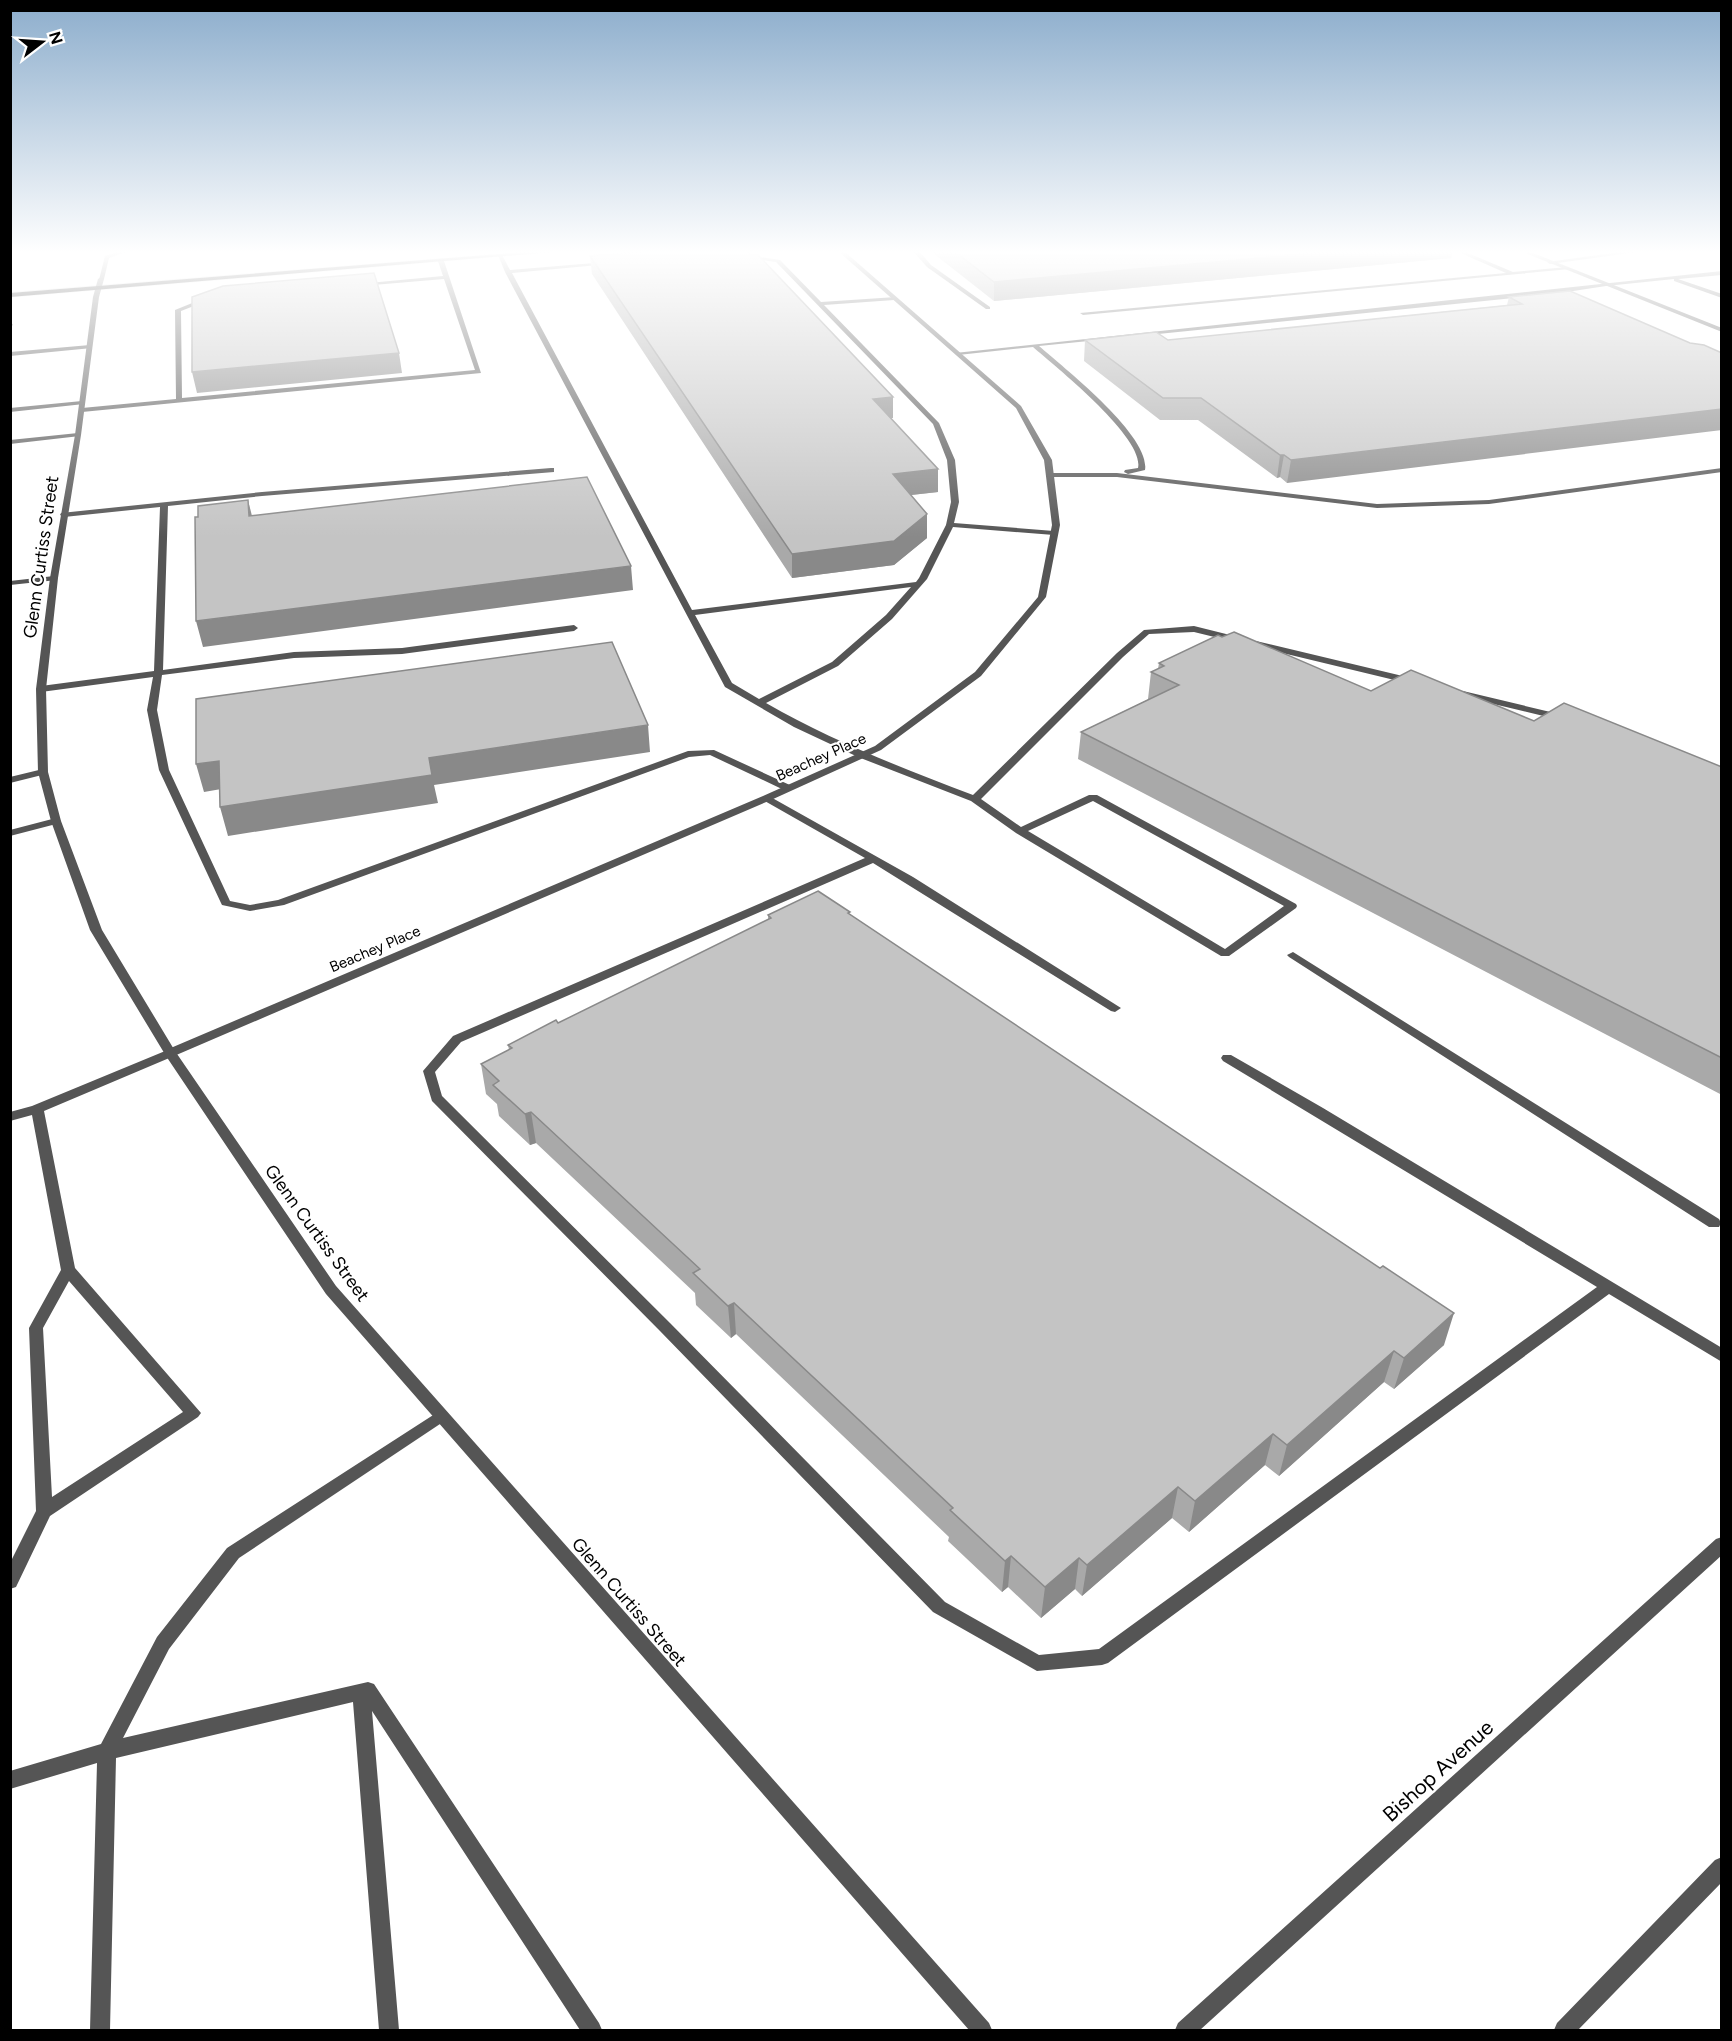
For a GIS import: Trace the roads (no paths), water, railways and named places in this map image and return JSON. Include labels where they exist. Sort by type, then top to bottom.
[{"type":"street","points":[[178,346],[179,400]]},
{"type":"street","points":[[10,410],[179,400],[478,372],[469,346]]},
{"type":"street","points":[[548,346],[728,685],[797,725],[861,755],[975,799],[1020,831],[1225,954],[1292,906],[1093,797],[1020,831]]},
{"type":"street","points":[[759,703],[835,664],[890,617],[918,584],[950,525],[955,502],[951,460],[936,423],[861,346]]},
{"type":"street","name":"Beachey Place","points":[[10,1117],[37,1109],[170,1053],[767,798],[878,748],[978,674],[1042,597],[1056,525],[1048,460],[1019,407],[950,346]]},
{"type":"street","points":[[958,353],[1022,346]]},
{"type":"street","points":[[1035,346],[1114,418],[1133,443],[1142,460],[1141,470],[1117,475]]},
{"type":"street","points":[[10,354],[90,347]]},
{"type":"street","name":"Glenn Curtiss Street","points":[[90,347],[54,579],[41,689],[43,772],[56,821],[96,930],[170,1053],[331,1290],[982,2031]]},
{"type":"street","points":[[10,442],[78,435]]},
{"type":"street","points":[[64,515],[552,470]]},
{"type":"street","points":[[1050,475],[1117,475],[1377,506],[1489,502],[1722,470]]},
{"type":"street","points":[[164,504],[158,674],[152,710],[164,770],[226,903],[250,909],[280,903],[688,754],[711,752],[788,788]]},
{"type":"street","points":[[950,525],[1054,533]]},
{"type":"street","points":[[10,583],[54,579]]},
{"type":"street","points":[[690,613],[918,584]]},
{"type":"street","points":[[41,689],[294,656],[402,651],[574,628]]},
{"type":"street","points":[[975,799],[1120,655],[1147,632],[1194,629],[1425,685]]},
{"type":"street","points":[[1448,690],[1575,722]]},
{"type":"street","points":[[10,780],[43,772]]},
{"type":"street","points":[[767,798],[873,858],[1115,1008]]},
{"type":"street","points":[[10,833],[56,821]]},
{"type":"street","points":[[873,858],[457,1039],[429,1071],[436,1098],[939,1608],[1037,1663],[1102,1657],[1608,1287]]},
{"type":"street","points":[[1293,955],[1719,1222]]},
{"type":"street","points":[[1227,1058],[1722,1356]]},
{"type":"street","points":[[37,1109],[68,1270],[193,1413],[44,1511]]},
{"type":"street","points":[[10,1582],[44,1511],[36,1328],[68,1270]]},
{"type":"street","points":[[100,2031],[107,1750],[163,1643],[233,1553],[441,1416]]},
{"type":"street","name":"Bishop Avenue","points":[[1185,2031],[1722,1544]]},
{"type":"street","points":[[10,1780],[107,1750],[368,1690],[592,2031]]},
{"type":"street","points":[[361,1692],[389,2031]]},
{"type":"street","points":[[1564,2031],[1722,1867]]}]
